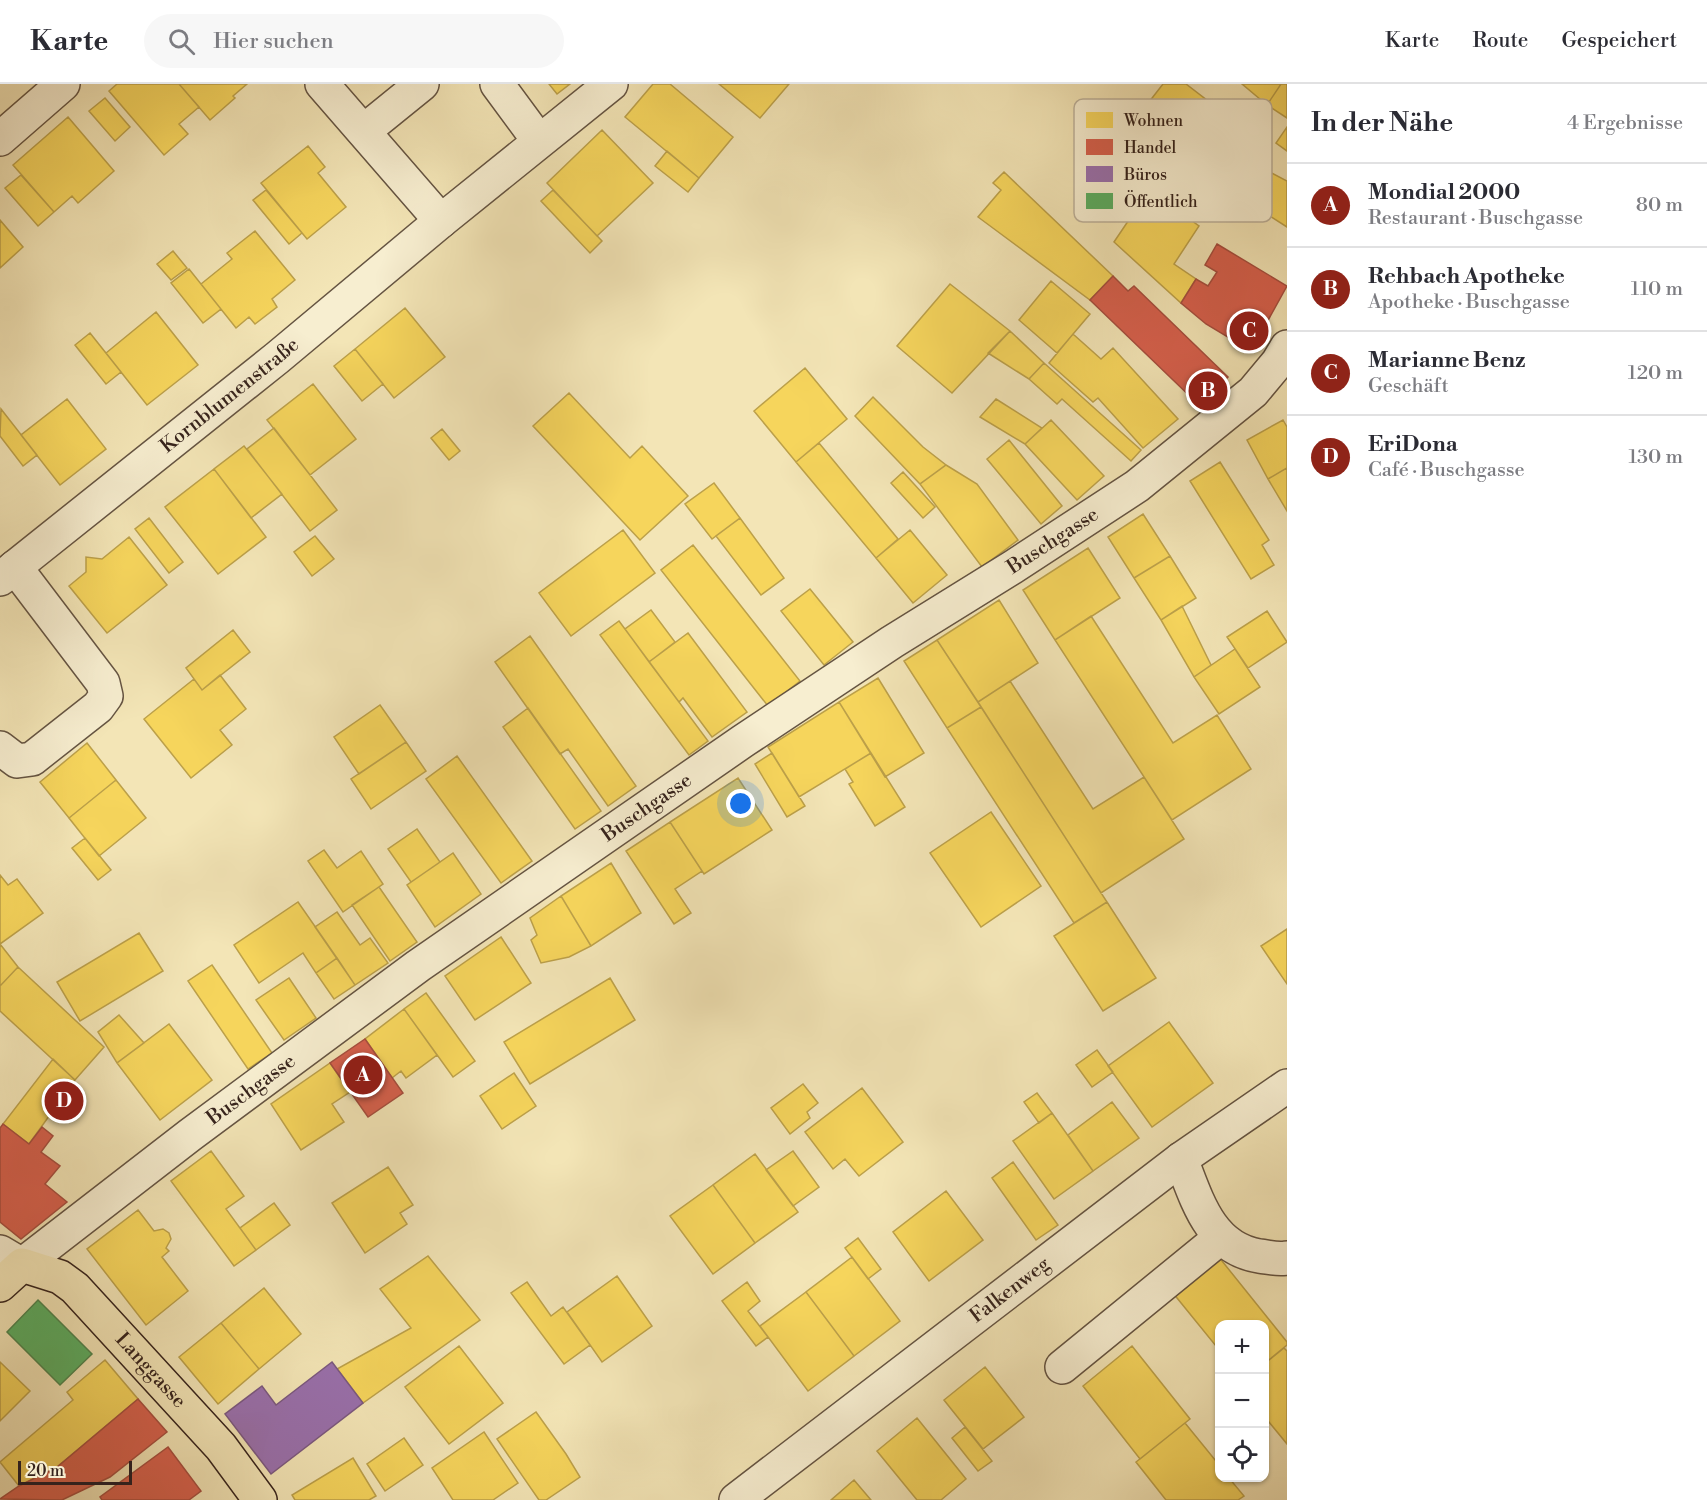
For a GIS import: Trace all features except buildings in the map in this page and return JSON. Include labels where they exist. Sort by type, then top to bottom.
[{"type":"main road","name":"Langgasse","points":[[7,1267],[60,1277],[75,1288],[221,1447],[260,1500]]},
{"type":"street","points":[[0,139],[63,84]]},
{"type":"street","points":[[321,84],[441,220]]},
{"type":"street","points":[[364,131],[422,84]]},
{"type":"street","points":[[497,84],[539,141]]},
{"type":"street","name":"Kornblumenstraße","points":[[0,748],[17,761],[32,759],[98,707],[106,696],[103,683],[7,573],[277,358],[441,220],[611,84]]},
{"type":"street","name":"Buschgasse","points":[[7,1267],[418,966],[743,741],[892,642],[1014,567],[1137,486],[1253,392],[1285,363]]},
{"type":"street","name":"Falkenweg","points":[[736,1500],[1181,1159],[1287,1086]]},
{"type":"street","points":[[1181,1159],[1200,1206],[1220,1238],[1246,1254],[1287,1258]]},
{"type":"street","points":[[1062,1367],[1220,1238]]},
{"type":"place","name":"Marianne Benz","points":[[1249,331]]},
{"type":"place","name":"Rehbach Apotheke","points":[[1208,391]]},
{"type":"place","name":"Mondial 2000","points":[[363,1075]]},
{"type":"place","name":"EriDona","points":[[64,1101]]}]
